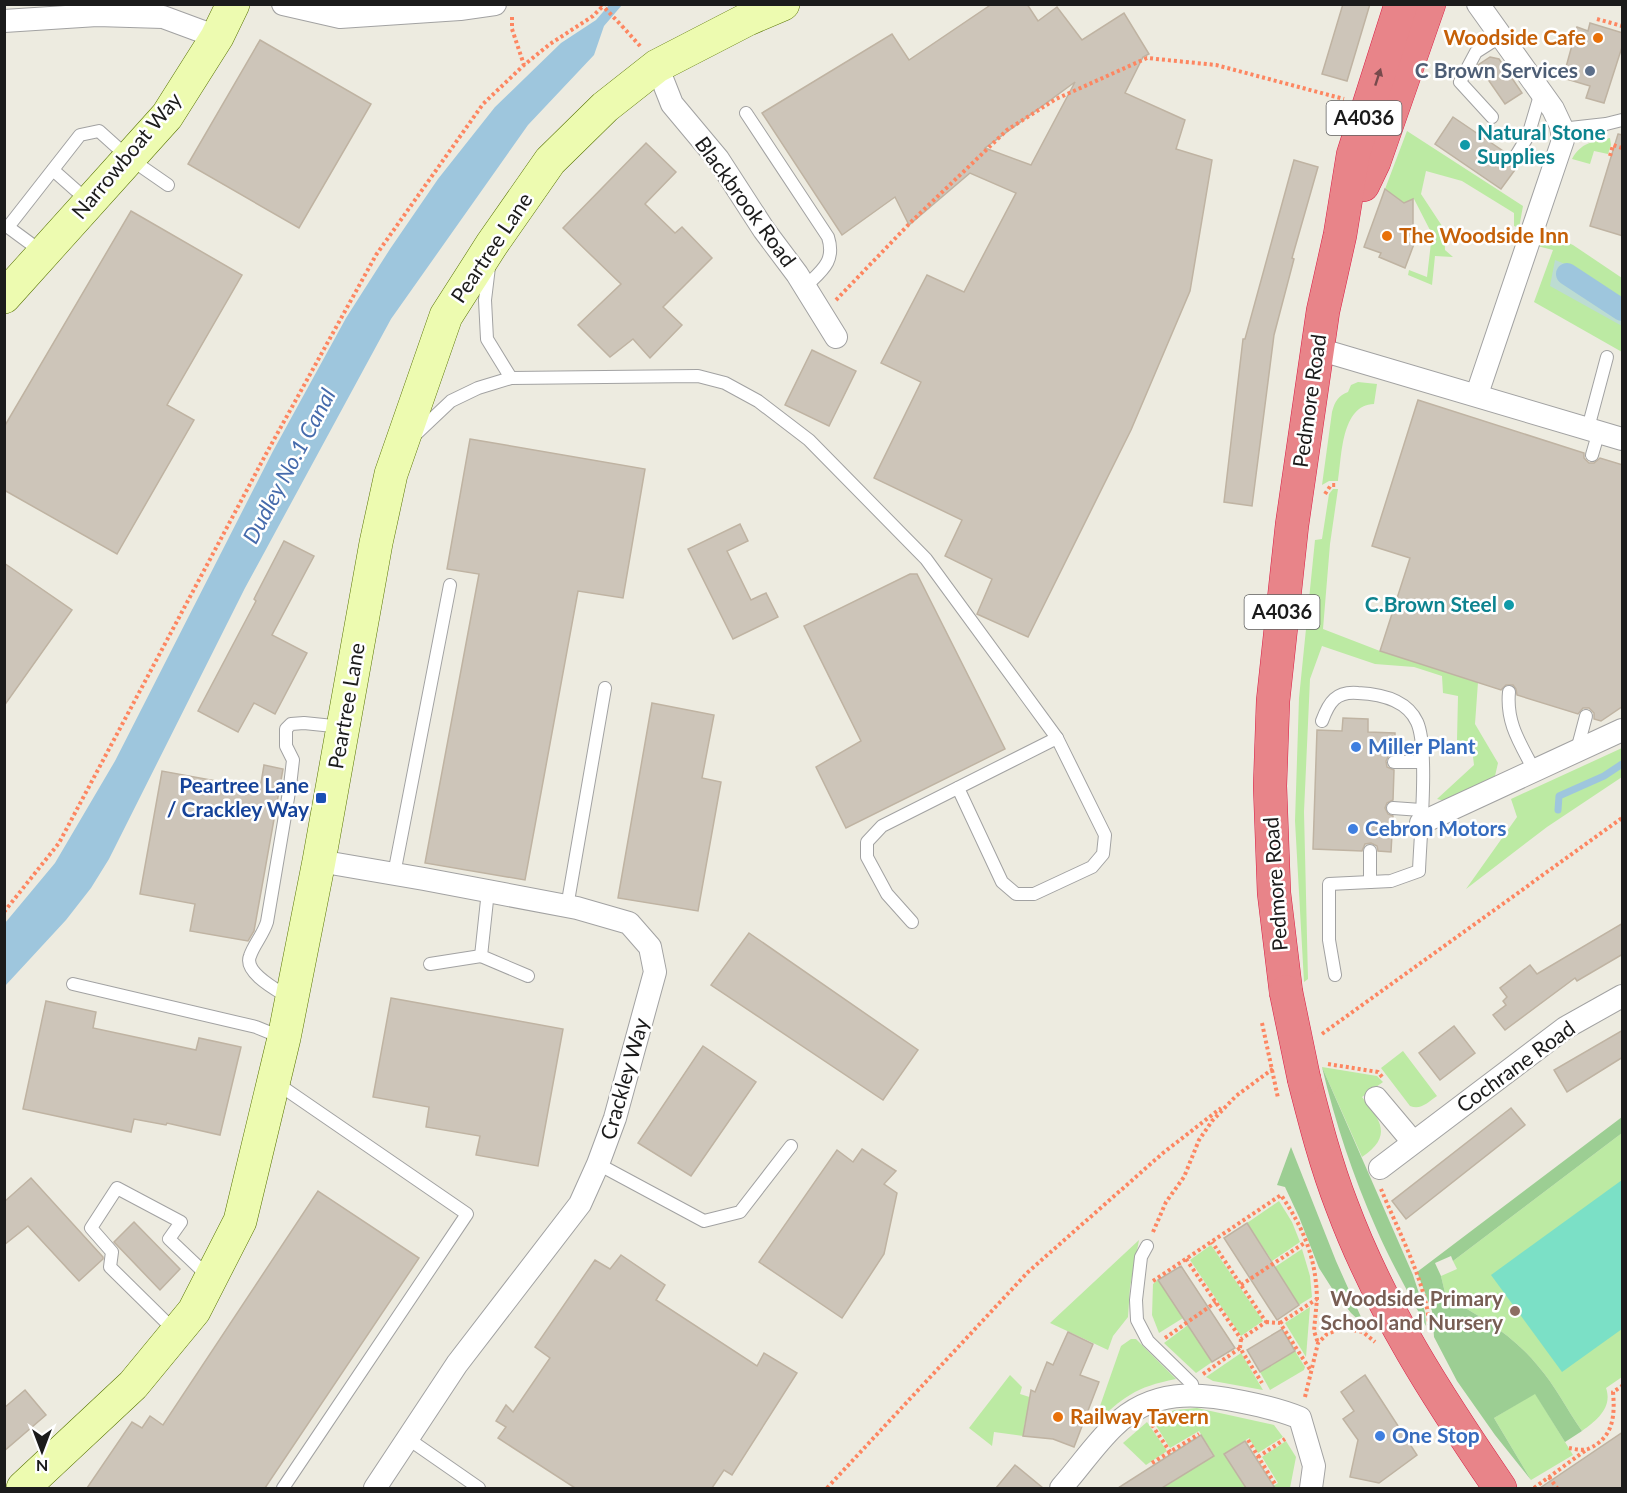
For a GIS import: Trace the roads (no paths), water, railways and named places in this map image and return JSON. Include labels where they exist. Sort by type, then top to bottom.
[{"type":"highway","name":"Pedmore Road","points":[[1401,4],[1353,155],[1318,349],[1292,525],[1273,701],[1270,786],[1271,856],[1286,992],[1313,1071],[1327,1166],[1342,1208],[1362,1255],[1408,1346],[1500,1488]]},
{"type":"highway","name":"Pedmore Road","points":[[1340,236],[1374,162],[1429,4]]},
{"type":"street","name":"Narrowboat Way","points":[[4,297],[167,116],[217,37],[233,4]]},
{"type":"street","points":[[284,4],[340,17],[459,7],[504,9]]},
{"type":"street","name":"Peartree Lane","points":[[22,1488],[133,1385],[194,1311],[240,1221],[292,999],[376,543],[391,474],[446,316],[492,244],[550,161],[605,107],[657,66],[748,19],[783,4]]},
{"type":"street","points":[[1477,394],[1563,140],[1553,109],[1481,6]]},
{"type":"street","points":[[4,21],[97,15],[163,17],[217,37]]},
{"type":"street","name":"Blackbrook Road","points":[[657,66],[672,104],[718,159],[836,337]]},
{"type":"street","points":[[1318,349],[1477,394],[1623,439]]},
{"type":"street","points":[[1421,816],[1534,770],[1623,730]]},
{"type":"street","name":"Crackley Way","points":[[319,861],[567,907],[628,924],[650,946],[655,972],[615,1118],[580,1204],[457,1364],[375,1488]]},
{"type":"street","name":"Cochrane Road","points":[[1380,1176],[1413,1142],[1565,1028],[1623,996]]},
{"type":"street","points":[[1376,1098],[1413,1142]]},
{"type":"street","points":[[1061,1488],[1115,1425],[1140,1407],[1168,1397],[1198,1381],[1212,1395],[1294,1418],[1314,1466],[1311,1488]]},
{"type":"lane","points":[[1492,117],[1460,82],[1476,51],[1500,36]]},
{"type":"lane","points":[[1514,159],[1528,136],[1541,92]]},
{"type":"lane","points":[[746,113],[828,237],[832,247],[831,257],[809,294]]},
{"type":"lane","points":[[1561,129],[1623,120]]},
{"type":"lane","points":[[43,253],[8,227],[80,135],[99,131],[129,158],[168,185]]},
{"type":"lane","points":[[53,170],[89,202]]},
{"type":"lane","points":[[492,244],[485,300],[487,339],[511,378]]},
{"type":"lane","points":[[1592,455],[1593,429],[1607,357]]},
{"type":"lane","points":[[400,449],[451,401],[478,388],[511,378],[698,376],[725,383],[758,401],[809,440],[926,559],[1057,738],[1105,835],[1103,854],[1092,867],[1034,894],[1016,894],[1002,882],[958,788]]},
{"type":"lane","points":[[1446,385],[1459,398],[1568,433],[1593,429]]},
{"type":"lane","points":[[394,874],[450,585]]},
{"type":"lane","points":[[567,907],[605,688]]},
{"type":"lane","points":[[1322,721],[1328,704],[1339,696],[1355,692],[1378,695],[1402,704],[1418,722],[1422,748],[1419,871],[1391,881],[1329,884],[1329,940],[1335,975]]},
{"type":"lane","points":[[1509,692],[1507,708],[1513,729],[1534,770]]},
{"type":"lane","points":[[1577,751],[1586,717]]},
{"type":"lane","points":[[292,999],[263,980],[251,970],[248,963],[267,922],[288,797],[292,760],[286,746],[286,729],[291,724],[304,723],[343,727]]},
{"type":"lane","points":[[912,922],[887,894],[867,857],[867,843],[882,826],[1057,738]]},
{"type":"lane","points":[[1394,762],[1422,762]]},
{"type":"lane","points":[[1393,808],[1421,816]]},
{"type":"lane","points":[[1370,851],[1370,882]]},
{"type":"lane","points":[[481,956],[488,891]]},
{"type":"lane","points":[[430,964],[481,956],[528,976]]},
{"type":"lane","points":[[73,984],[256,1027],[284,1038]]},
{"type":"lane","points":[[274,1081],[467,1214],[283,1488]]},
{"type":"lane","points":[[598,1164],[704,1221],[740,1212],[790,1146]]},
{"type":"lane","points":[[176,1332],[110,1267],[112,1252],[91,1228],[117,1188],[181,1222],[169,1239],[210,1278]]},
{"type":"lane","points":[[1147,1246],[1141,1257],[1136,1300],[1137,1320],[1149,1341],[1192,1384],[1198,1381]]},
{"type":"lane","points":[[407,1438],[479,1488]]},
{"type":"water","name":"Dudley No.1 Canal","points":[[609,5],[622,5],[604,26],[594,55],[528,125],[391,319],[245,588],[109,859],[91,888],[66,920],[5,986],[5,923],[55,863],[115,761],[273,451],[346,318],[438,179],[495,107],[561,43],[596,20]]},
{"type":"waterway","points":[[1567,274],[1622,310]]},
{"type":"waterway","points":[[1558,810],[1559,796],[1604,776],[1622,764]]},
{"type":"place","name":"Woodside Cafe","points":[[1598,38]]},
{"type":"place","name":"C Brown Services","points":[[1590,71]]},
{"type":"place","name":"Natural Stone Supplies","points":[[1465,145]]},
{"type":"place","name":"The Woodside Inn","points":[[1387,236]]},
{"type":"place","name":"C.Brown Steel","points":[[1509,605]]},
{"type":"place","name":"Miller Plant","points":[[1356,747]]},
{"type":"place","name":"Peartree Lane / Crackley Way","points":[[321,798]]},
{"type":"place","name":"Cebron Motors","points":[[1353,829]]},
{"type":"place","name":"Woodside Primary School and Nursery","points":[[1515,1311]]},
{"type":"place","name":"Railway Tavern","points":[[1058,1417]]},
{"type":"place","name":"One Stop","points":[[1380,1436]]}]
